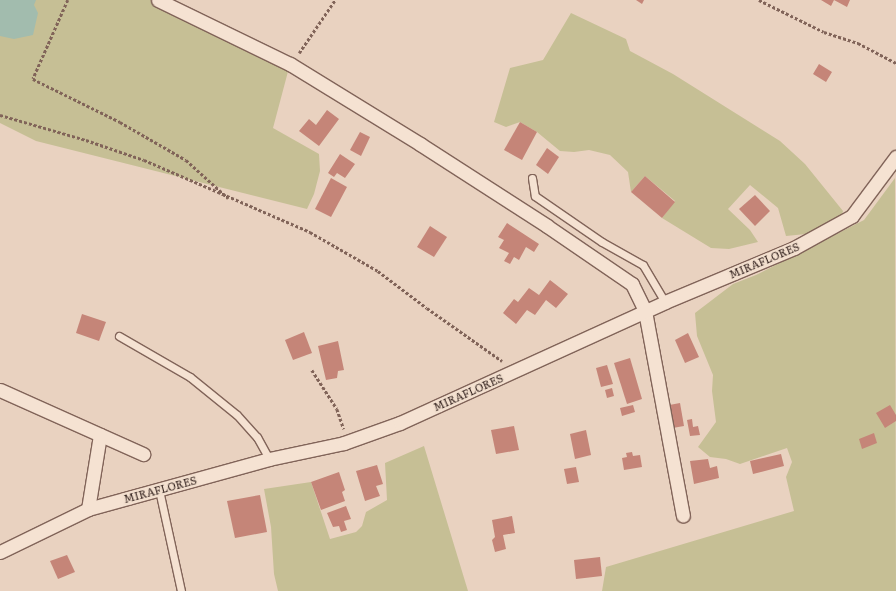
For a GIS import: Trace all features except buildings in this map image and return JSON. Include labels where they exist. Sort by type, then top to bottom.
[{"type":"street","points":[[158,0],[290,64],[420,144],[547,226],[632,284],[644,311],[683,516]]},
{"type":"street","name":"MIRAFLORES","points":[[0,552],[88,509],[269,459],[344,442],[400,423],[644,311],[794,248],[852,216],[896,157]]},
{"type":"street","points":[[0,390],[143,454]]},
{"type":"street","points":[[88,509],[100,435]]},
{"type":"lane","points":[[532,178],[535,196],[602,242],[643,265],[665,302]]},
{"type":"lane","points":[[119,336],[190,377],[237,415],[257,437],[269,459]]},
{"type":"lane","points":[[159,490],[181,591]]},
{"type":"path","points":[[68,0],[32,79],[120,122],[186,160],[230,199]]},
{"type":"path","points":[[290,64],[304,47],[335,0]]},
{"type":"path","points":[[759,0],[824,32],[858,43],[896,63]]},
{"type":"path","points":[[0,115],[86,140],[144,160],[230,199],[310,232],[378,271],[515,371]]},
{"type":"path","points":[[312,370],[337,409],[344,430],[344,442]]},
{"type":"shaded area","points":[[0,0],[158,0],[290,64],[273,128],[319,154],[320,171],[314,194],[307,209],[36,141],[0,123]]},
{"type":"shaded area","points":[[0,0],[36,0],[34,5],[38,13],[33,35],[14,39],[0,36]]},
{"type":"shaded area","points":[[571,13],[626,39],[630,51],[673,74],[780,141],[805,164],[843,211],[841,219],[806,234],[786,236],[778,208],[750,185],[728,209],[750,230],[758,242],[729,249],[711,248],[662,218],[675,201],[645,176],[631,192],[628,172],[610,155],[589,150],[574,152],[560,151],[537,132],[520,122],[506,127],[494,122],[510,68],[543,60]]},
{"type":"shaded area","points":[[895,178],[896,591],[602,591],[606,567],[794,511],[786,477],[792,462],[787,448],[740,464],[726,459],[710,457],[698,447],[716,422],[712,391],[713,375],[697,336],[695,313],[733,284],[756,275],[864,220]]},
{"type":"shaded area","points":[[424,446],[468,591],[278,591],[274,574],[271,527],[264,489],[311,482],[330,539],[356,532],[362,526],[366,512],[387,500],[385,463]]}]
